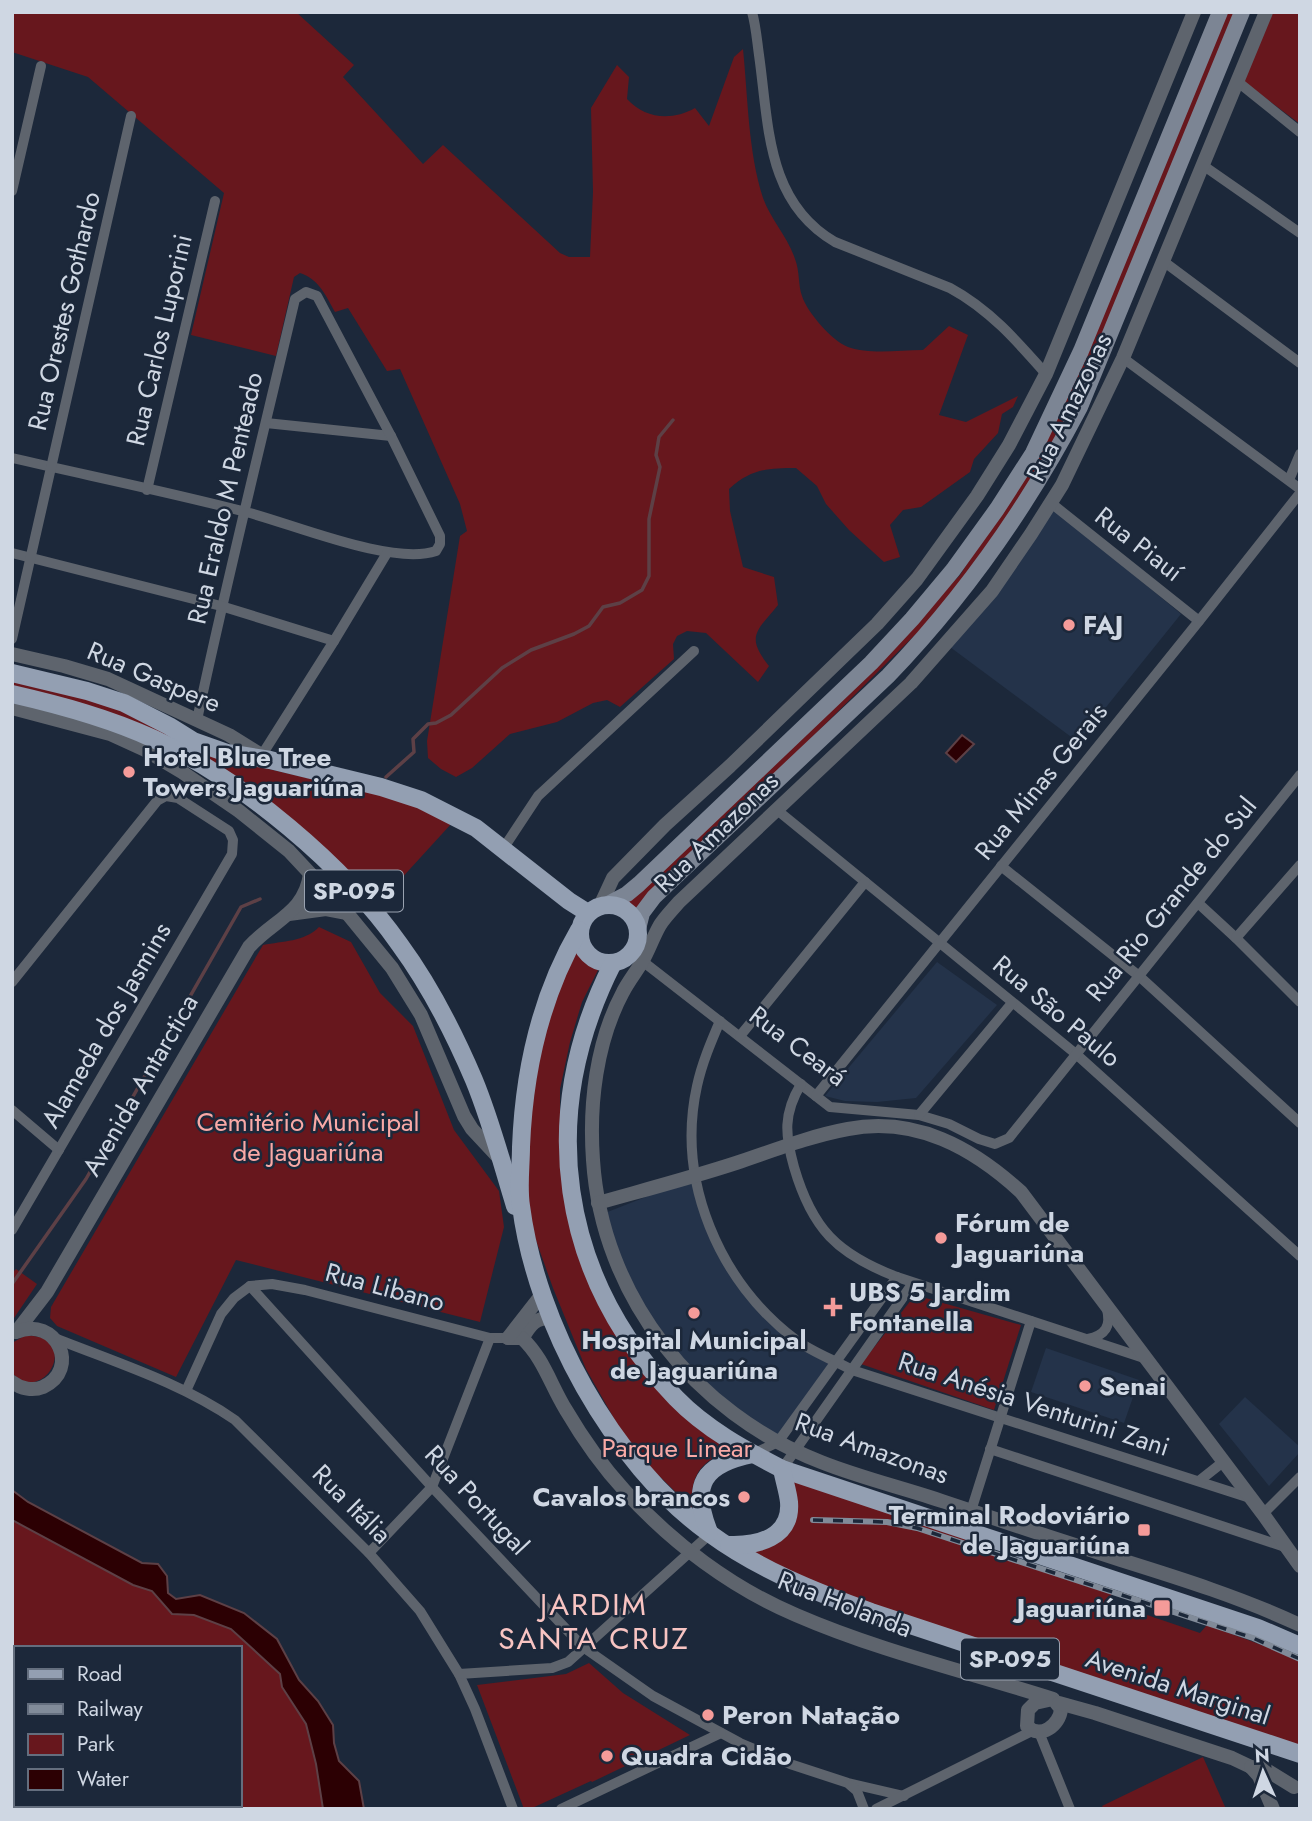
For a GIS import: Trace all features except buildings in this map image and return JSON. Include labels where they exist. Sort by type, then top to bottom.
[{"type":"main road","points":[[1220,12],[1081,351],[1032,453],[997,509],[953,570],[871,663],[639,884],[593,914],[580,940],[590,957],[603,963],[613,963],[637,956],[642,912],[654,897],[888,676],[962,593],[1014,522],[1050,464],[1080,407],[1242,12]]},
{"type":"main road","points":[[12,673],[106,697],[145,713],[207,747],[227,753],[264,757],[421,800],[457,817],[569,901],[593,914],[616,906],[626,910],[638,929]]},
{"type":"main road","name":"SP-095","points":[[12,694],[115,722],[155,739],[222,778],[273,814],[302,839],[368,905],[400,944],[439,1008],[473,1079],[490,1124],[551,1318],[589,1395],[612,1433],[672,1502],[710,1534],[728,1545]]},
{"type":"main road","name":"SP-095","points":[[528,1248],[520,1203],[522,1115],[528,1064],[537,1026],[554,979],[593,914]]},
{"type":"main road","points":[[613,963],[582,1041],[571,1082],[567,1138],[570,1178],[578,1228],[590,1268],[607,1304],[623,1332],[677,1400],[736,1444],[782,1469],[1258,1628],[1300,1646]]},
{"type":"main road","points":[[490,1124],[510,1121],[522,1115]]},
{"type":"main road","points":[[710,1534],[701,1512],[699,1497],[705,1480],[719,1465],[753,1454]]},
{"type":"main road","points":[[728,1545],[756,1543],[779,1533],[787,1519],[789,1504],[782,1469]]},
{"type":"main road","name":"Avenida Marginal","points":[[728,1545],[808,1589],[1300,1754]]},
{"type":"street","points":[[752,12],[774,156],[785,190],[802,216],[835,242],[967,297],[1009,332],[1046,374]]},
{"type":"street","points":[[593,914],[622,868],[877,624],[917,579],[983,486],[1009,445],[1046,374],[1194,12]]},
{"type":"street","name":"Rua Amazonas","points":[[1266,12],[1124,358],[1088,435],[1051,503],[992,591],[911,683],[679,902],[661,923],[637,956],[611,1017],[593,1095],[591,1133],[598,1203],[626,1285],[653,1330],[686,1374],[715,1401],[745,1423],[820,1462],[1191,1581],[1264,1608],[1300,1625]]},
{"type":"street","points":[[12,191],[41,66]]},
{"type":"street","points":[[1238,82],[1300,132]]},
{"type":"street","name":"Rua Orestes Gothardo","points":[[12,639],[131,116]]},
{"type":"street","points":[[1204,166],[1300,233]]},
{"type":"street","name":"Rua Carlos Luporini","points":[[148,490],[215,201]]},
{"type":"street","points":[[1163,261],[1300,363]]},
{"type":"street","name":"Rua Eraldo M Penteado","points":[[197,720],[221,606],[295,299],[306,292],[317,296],[391,436]]},
{"type":"street","points":[[1124,358],[1289,480],[1300,491]]},
{"type":"street","points":[[12,458],[245,512],[387,553],[428,554],[436,551],[440,536],[391,436],[266,423]]},
{"type":"street","points":[[1289,480],[1300,454]]},
{"type":"street","name":"Rua Minas Gerais","points":[[816,1096],[1199,621],[1300,491]]},
{"type":"street","name":"Rua Piauí","points":[[1051,503],[1199,621]]},
{"type":"street","points":[[12,553],[221,606],[334,641]]},
{"type":"street","points":[[264,757],[387,553]]},
{"type":"street","points":[[503,849],[538,796],[694,651]]},
{"type":"street","name":"Rua Gaspere","points":[[12,654],[108,680],[229,735],[264,757]]},
{"type":"street","points":[[12,708],[98,730],[145,750],[182,772],[272,836],[347,913],[399,980],[421,1015],[464,1116],[472,1129],[500,1159]]},
{"type":"street","name":"Rua Rio Grande do Sul","points":[[995,1144],[1009,1138],[1300,775]]},
{"type":"street","name":"Alameda dos Jasmins","points":[[12,982],[157,801],[166,796],[178,798],[229,831],[233,841],[232,854],[12,1230]]},
{"type":"street","name":"Rua São Paulo","points":[[777,810],[1076,1054],[1300,1256]]},
{"type":"street","points":[[1236,937],[1300,865]]},
{"type":"street","points":[[1001,866],[1139,975],[1300,1123]]},
{"type":"street","name":"Avenida Antarctica","points":[[15,1333],[47,1292],[249,947],[305,897],[310,874]]},
{"type":"street","points":[[740,1036],[864,882]]},
{"type":"street","points":[[305,912],[316,901],[322,887]]},
{"type":"street","points":[[1198,903],[1300,1002]]},
{"type":"street","name":"Avenida Antarctica","points":[[289,914],[326,909],[347,913]]},
{"type":"street","name":"Rua Ceará","points":[[637,956],[830,1107],[850,1111],[919,1115],[949,1124],[995,1144]]},
{"type":"street","points":[[919,1115],[1012,1003]]},
{"type":"street","name":"Rua Anésia Venturini Zani","points":[[720,1021],[697,1087],[693,1127],[695,1177],[705,1219],[715,1242],[760,1309],[797,1341],[852,1370],[1250,1497]]},
{"type":"street","points":[[801,1084],[791,1101],[786,1122],[788,1146],[803,1197],[818,1224],[839,1245],[866,1265],[913,1283],[1147,1359]]},
{"type":"street","points":[[12,1110],[59,1150]]},
{"type":"street","points":[[598,1203],[695,1177],[849,1129],[883,1127],[914,1130],[948,1140],[986,1163],[1021,1192],[1264,1514],[1300,1566]]},
{"type":"street","points":[[753,1454],[778,1442],[897,1277]]},
{"type":"street","points":[[782,1469],[913,1283]]},
{"type":"street","name":"Rua Libano","points":[[250,1286],[272,1284],[305,1290],[490,1338],[515,1338]]},
{"type":"street","points":[[186,1391],[221,1314],[234,1298],[250,1286]]},
{"type":"street","name":"Rua Portugal","points":[[250,1286],[583,1647],[653,1696],[721,1733],[790,1764],[848,1783],[904,1796]]},
{"type":"street","name":"Avenida Antarctica","points":[[29,1389],[47,1385],[59,1373],[62,1356],[60,1347],[50,1335],[43,1311],[47,1292]]},
{"type":"street","points":[[515,1338],[543,1293]]},
{"type":"street","points":[[1088,1339],[1100,1336],[1107,1329],[1110,1320],[1106,1304]]},
{"type":"street","points":[[515,1338],[539,1318],[551,1318]]},
{"type":"street","points":[[971,1511],[1031,1321]]},
{"type":"street","points":[[15,1333],[33,1328],[50,1335]]},
{"type":"street","name":"Rua Itália","points":[[50,1335],[186,1391],[235,1420],[369,1553],[420,1611],[459,1674],[513,1809]]},
{"type":"street","points":[[369,1553],[432,1486],[490,1338]]},
{"type":"street","name":"Rua Holanda","points":[[515,1338],[536,1352],[564,1408],[596,1457],[650,1518],[690,1552],[746,1590],[794,1615],[843,1634],[988,1681]]},
{"type":"street","points":[[12,1382],[29,1389]]},
{"type":"street","points":[[12,1394],[29,1389]]},
{"type":"street","points":[[990,1449],[1285,1547]]},
{"type":"street","points":[[1199,1481],[1223,1462]]},
{"type":"street","points":[[1264,1514],[1300,1477]]},
{"type":"street","points":[[459,1674],[552,1668],[568,1662],[710,1534]]},
{"type":"street","points":[[988,1681],[1095,1713],[1232,1758],[1251,1767],[1263,1768],[1297,1789]]},
{"type":"street","points":[[988,1681],[1021,1697],[1028,1710],[1027,1726],[1035,1732],[1070,1809]]},
{"type":"street","points":[[1028,1710],[1035,1703],[1056,1701]]},
{"type":"street","points":[[1054,1726],[1060,1717],[1056,1701]]},
{"type":"street","points":[[876,1809],[1035,1732],[1095,1713]]},
{"type":"street","points":[[561,1809],[721,1733]]},
{"type":"street","points":[[1251,1767],[1259,1776],[1272,1805]]},
{"type":"street","points":[[848,1783],[857,1791],[864,1809]]},
{"type":"street","points":[[1272,1805],[1274,1793],[1280,1788],[1297,1789]]},
{"type":"shaded area","name":"FAJ","points":[[1051,506],[1181,614],[1078,742],[950,647]]},
{"type":"shaded area","points":[[937,962],[997,1005],[916,1098],[877,1102],[845,1101],[825,1096]]},
{"type":"shaded area","points":[[694,1178],[703,1219],[759,1310],[833,1362],[777,1440],[687,1373],[627,1284],[605,1213]]},
{"type":"shaded area","name":"Senai","points":[[1046,1348],[1139,1380],[1124,1423],[1031,1392]]},
{"type":"shaded area","points":[[1245,1397],[1300,1447],[1300,1452],[1269,1486],[1219,1424]]},
{"type":"green space","points":[[12,12],[296,12],[354,65],[343,77],[423,164],[443,145],[560,253],[569,257],[590,257],[593,192],[591,108],[617,65],[629,77],[627,99],[634,106],[659,116],[677,115],[695,108],[709,126],[734,57],[743,49],[751,143],[758,180],[766,206],[792,251],[802,296],[815,318],[842,344],[866,351],[923,350],[949,326],[968,335],[939,415],[966,422],[1018,396],[1013,407],[1002,414],[998,433],[974,459],[970,472],[921,507],[903,510],[890,525],[900,557],[884,562],[849,530],[826,504],[817,486],[796,468],[760,471],[745,477],[729,489],[730,511],[743,567],[774,577],[778,605],[764,621],[756,640],[757,647],[769,666],[758,682],[706,633],[687,631],[677,636],[673,644],[674,659],[620,707],[607,700],[593,703],[557,722],[510,734],[472,768],[456,777],[428,758],[427,741],[460,536],[467,531],[460,504],[400,369],[387,371],[348,308],[335,312],[317,284],[300,273],[294,277],[276,356],[191,335],[224,193],[88,77],[12,52]]},
{"type":"green space","points":[[1223,12],[1234,12],[1114,317],[1043,462],[964,583],[635,913],[618,902],[807,730],[960,575],[1031,462]]},
{"type":"green space","points":[[1272,12],[1300,12],[1300,124],[1244,82]]},
{"type":"green space","points":[[12,679],[99,701],[251,765],[396,798],[452,823],[378,904],[247,787],[12,688]]},
{"type":"green space","name":"Cemitério Municipal de Jaguariúna","points":[[319,927],[351,942],[380,993],[413,1026],[454,1130],[499,1191],[504,1227],[480,1322],[236,1260],[176,1377],[57,1326],[50,1318],[51,1307],[263,945],[307,936]]},
{"type":"green space","name":"Parque Linear","points":[[574,947],[583,961],[599,968],[582,1002],[560,1089],[560,1148],[566,1204],[595,1295],[617,1337],[649,1377],[733,1450],[713,1458],[700,1470],[693,1486],[692,1508],[647,1464],[620,1429],[586,1369],[528,1218],[527,1130],[547,1010]]},
{"type":"green space","points":[[16,1269],[37,1284],[12,1321],[12,1273]]},
{"type":"green space","points":[[915,1295],[1021,1325],[994,1410],[861,1364]]},
{"type":"green space","points":[[26,1335],[43,1338],[51,1345],[55,1354],[49,1372],[42,1379],[33,1382],[23,1381],[12,1373],[12,1343]]},
{"type":"green space","points":[[784,1475],[948,1532],[1014,1561],[1112,1593],[1109,1602],[1200,1633],[1207,1625],[1289,1655],[1300,1661],[1300,1749],[873,1608],[736,1547],[780,1533]]},
{"type":"green space","points":[[12,1520],[133,1585],[152,1591],[172,1614],[194,1615],[231,1629],[280,1674],[282,1687],[306,1724],[323,1809],[56,1807],[242,1807],[242,1646],[14,1646],[14,1762]]},
{"type":"green space","points":[[589,1663],[623,1693],[690,1735],[592,1782],[530,1809],[524,1809],[477,1685],[566,1674]]},
{"type":"green space","points":[[1203,1757],[1226,1809],[1104,1809],[1102,1806]]},
{"type":"water","points":[[962,735],[974,744],[956,762],[946,753]]},
{"type":"water","points":[[12,1490],[28,1502],[142,1563],[158,1564],[167,1576],[168,1593],[176,1599],[200,1595],[244,1613],[277,1639],[299,1680],[318,1701],[333,1725],[339,1761],[359,1781],[364,1809],[323,1809],[306,1724],[282,1687],[280,1674],[231,1629],[194,1615],[172,1614],[152,1591],[133,1585],[12,1520]]},
{"type":"waterway","points":[[386,777],[414,752],[413,739],[428,724],[451,715],[502,668],[531,650],[589,626],[603,607],[620,603],[642,590],[649,576],[649,519],[660,467],[656,455],[659,437],[673,420]]},
{"type":"waterway","points":[[12,1284],[86,1179],[241,907],[260,899]]},
{"type":"railway","points":[[813,1520],[887,1522],[917,1528],[1253,1638],[1300,1659]]},
{"type":"place","name":"FAJ","points":[[1069,625]]},
{"type":"place","name":"Hotel Blue Tree Towers Jaguariúna","points":[[129,772]]},
{"type":"place","name":"Fórum de Jaguariúna","points":[[941,1238]]},
{"type":"place","name":"UBS 5 Jardim Fontanella","points":[[833,1307]]},
{"type":"place","name":"Hospital Municipal de Jaguariúna","points":[[694,1313]]},
{"type":"place","name":"Senai","points":[[1085,1386]]},
{"type":"place","name":"Cavalos brancos","points":[[744,1497]]},
{"type":"place","name":"Terminal Rodoviário de Jaguariúna","points":[[1144,1530]]},
{"type":"place","name":"Jaguariúna","points":[[1162,1608]]},
{"type":"place","name":"Peron Natação","points":[[708,1715]]},
{"type":"place","name":"Quadra Cidão","points":[[607,1756]]},
{"type":"district","name":"JARDIM SANTA CRUZ","points":[[594,1622]]}]
